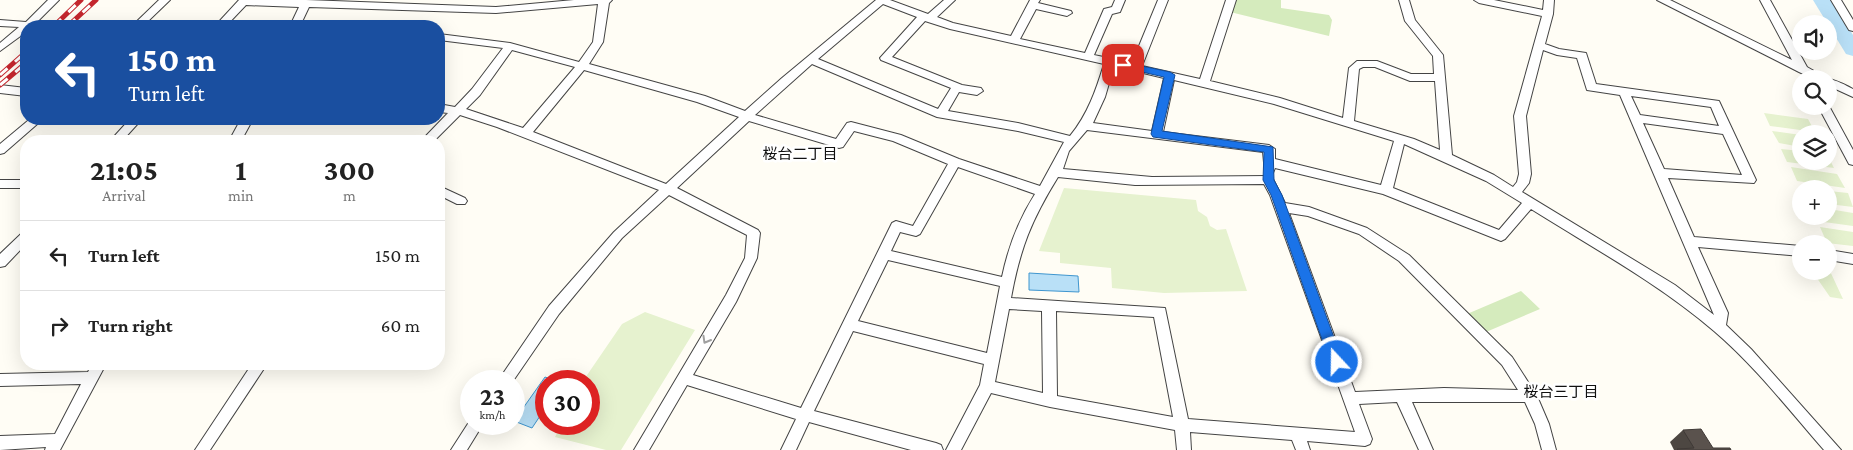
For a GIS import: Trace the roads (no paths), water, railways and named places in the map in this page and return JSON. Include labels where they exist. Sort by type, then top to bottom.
[{"type":"street","points":[[34,20],[54,0]]},
{"type":"street","points":[[143,20],[165,0]]},
{"type":"street","points":[[486,10],[493,0]]},
{"type":"street","points":[[226,20],[243,2],[354,2],[486,10],[606,0],[598,42],[525,134]]},
{"type":"street","points":[[512,370],[554,310],[607,247],[786,80],[882,0],[926,18],[1014,41],[1204,83],[1348,123],[1446,156],[1490,178],[1670,289],[1719,327],[1746,352],[1834,450]]},
{"type":"street","points":[[950,0],[926,18],[884,58],[957,86],[956,88],[977,91]]},
{"type":"street","points":[[1088,57],[1108,11],[1116,10],[1120,0]]},
{"type":"street","points":[[1136,68],[1164,0]]},
{"type":"street","points":[[1204,83],[1231,0]]},
{"type":"street","points":[[1404,0],[1410,21],[1438,55],[1446,156]]},
{"type":"street","points":[[1479,0],[1548,14]]},
{"type":"street","points":[[1515,193],[1523,183],[1525,174],[1520,116],[1548,14],[1549,0]]},
{"type":"street","points":[[1662,0],[1797,70]]},
{"type":"street","points":[[1765,0],[1803,70]]},
{"type":"street","points":[[1836,0],[1853,28]]},
{"type":"street","points":[[298,20],[306,3]]},
{"type":"street","points":[[1014,41],[1034,3],[1067,13]]},
{"type":"street","points":[[0,23],[20,25]]},
{"type":"street","points":[[0,48],[20,32]]},
{"type":"street","points":[[445,38],[510,46],[701,99],[747,116],[839,144],[852,126],[897,138],[955,162],[1043,192]]},
{"type":"street","points":[[1539,45],[1557,52],[1582,55],[1591,87],[1715,104],[1750,180],[1659,173]]},
{"type":"street","points":[[445,124],[482,85],[510,46]]},
{"type":"street","points":[[811,60],[941,114],[1018,127],[1072,140]]},
{"type":"street","points":[[953,450],[988,386],[1012,258],[1031,210],[1055,172],[1064,150],[1084,126],[1099,97],[1110,62]]},
{"type":"street","points":[[1348,123],[1354,68],[1361,63],[1377,64],[1410,76],[1440,78]]},
{"type":"street","points":[[1156,134],[1170,75]]},
{"type":"street","points":[[1837,86],[1853,93]]},
{"type":"street","points":[[941,114],[956,88]]},
{"type":"street","points":[[0,89],[20,91]]},
{"type":"street","points":[[1624,92],[1721,313],[1719,327]]},
{"type":"street","points":[[445,109],[459,110],[525,134],[666,190],[754,233],[751,258],[731,298],[641,450]]},
{"type":"street","points":[[1828,115],[1851,155]]},
{"type":"street","points":[[1635,118],[1728,131]]},
{"type":"street","points":[[0,150],[30,125]]},
{"type":"street","points":[[121,135],[131,125]]},
{"type":"street","points":[[433,135],[444,125]]},
{"type":"street","points":[[988,386],[1050,401],[1182,425],[1365,439],[1281,207],[1268,180],[1269,149],[1084,126]]},
{"type":"street","points":[[1386,190],[1400,139]]},
{"type":"street","points":[[788,450],[850,325],[896,226],[916,231],[955,162]]},
{"type":"street","points":[[1269,162],[1386,190],[1501,236],[1530,202]]},
{"type":"street","points":[[1055,172],[1091,178],[1165,181],[1248,178],[1268,180]]},
{"type":"street","points":[[0,184],[20,184]]},
{"type":"street","points":[[445,193],[461,201]]},
{"type":"street","points":[[1281,207],[1309,212],[1363,230],[1392,249],[1507,361],[1530,396],[1542,424],[1549,450]]},
{"type":"street","points":[[1690,241],[1792,250]]},
{"type":"street","points":[[0,262],[20,242]]},
{"type":"street","points":[[884,254],[1007,283]]},
{"type":"street","points":[[1837,256],[1853,259]]},
{"type":"street","points":[[1004,303],[1160,312],[1182,425],[1184,450]]},
{"type":"street","points":[[1049,306],[1050,401]]},
{"type":"street","points":[[850,325],[992,360]]},
{"type":"street","points":[[0,443],[55,445],[95,370]]},
{"type":"street","points":[[202,450],[256,370]]},
{"type":"street","points":[[0,380],[90,378]]},
{"type":"street","points":[[685,378],[805,415],[936,450]]},
{"type":"street","points":[[1350,398],[1444,394],[1530,396]]},
{"type":"street","points":[[1402,396],[1426,450]]},
{"type":"street","points":[[1297,434],[1303,450]]},
{"type":"street","points":[[458,450],[468,435]]},
{"type":"water","points":[[1029,273],[1078,276],[1079,292],[1029,290]]},
{"type":"water","points":[[535,391],[535,424],[532,428],[525,425],[525,405]]},
{"type":"waterway","points":[[1822,0],[1853,50]]},
{"type":"railway","points":[[60,20],[81,0]]},
{"type":"railway","points":[[74,20],[96,0]]},
{"type":"railway","points":[[0,75],[20,57]]},
{"type":"railway","points":[[0,85],[20,68]]},
{"type":"district","name":"桜台二丁目","points":[[800,154]]},
{"type":"district","name":"桜台三丁目","points":[[1561,392]]}]
